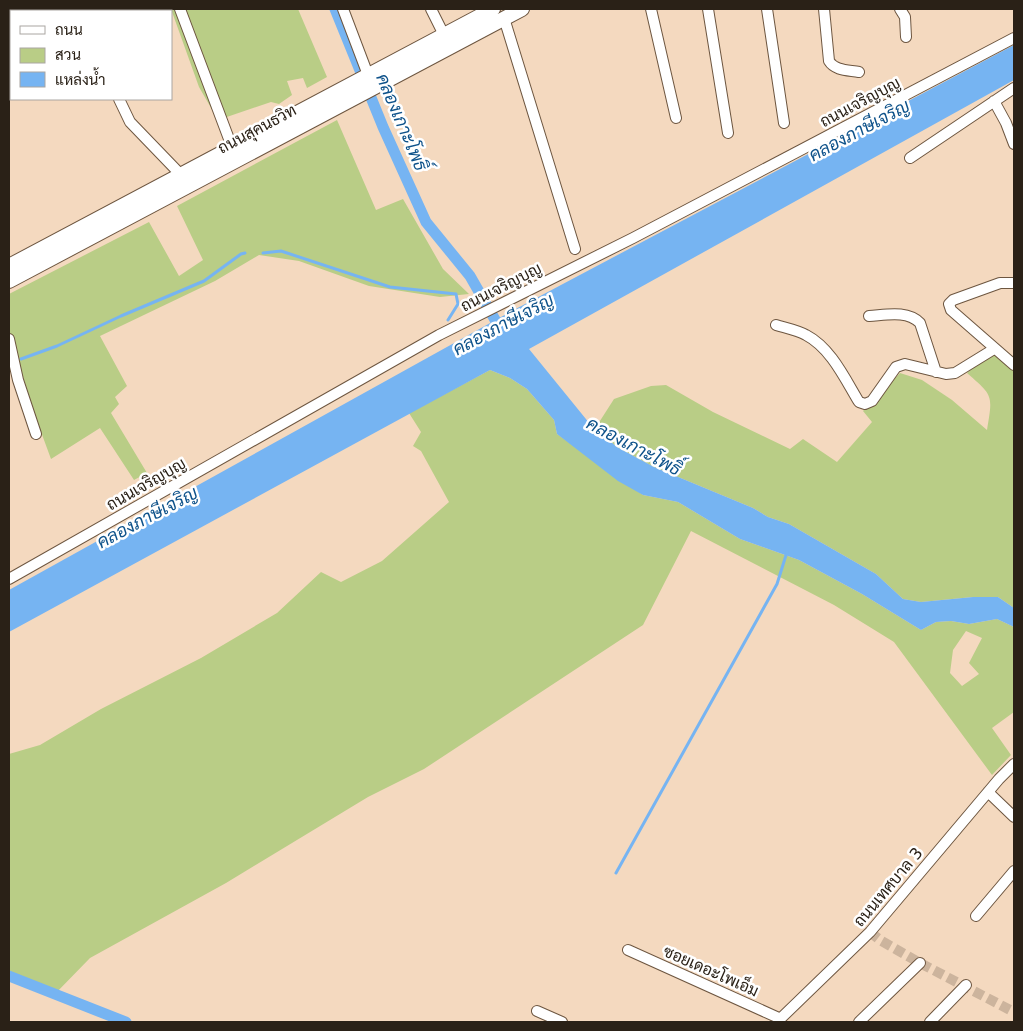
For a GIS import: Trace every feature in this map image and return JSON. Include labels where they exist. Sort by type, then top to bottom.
[{"type":"main road","name":"ถนนสุคนธวิท","points":[[9,281],[185,180],[232,147],[493,9]]},
{"type":"main road","name":"ถนนสุคนธวิท","points":[[9,266],[185,180],[522,9]]},
{"type":"street","points":[[180,9],[232,147]]},
{"type":"street","points":[[343,9],[368,75]]},
{"type":"street","points":[[431,9],[444,35]]},
{"type":"street","points":[[651,9],[676,118]]},
{"type":"street","points":[[708,9],[728,133]]},
{"type":"street","points":[[766,9],[784,122]]},
{"type":"street","points":[[824,9],[829,61],[832,66],[859,72]]},
{"type":"street","points":[[900,9],[905,17],[906,37]]},
{"type":"street","points":[[504,18],[575,249]]},
{"type":"street","name":"ถนนเจริญบุญ","points":[[9,579],[439,335],[641,233],[1014,38]]},
{"type":"street","points":[[910,158],[1014,88]]},
{"type":"street","points":[[119,100],[130,122],[185,180]]},
{"type":"street","points":[[994,101],[1006,122],[1014,144]]},
{"type":"street","points":[[1014,283],[1000,283],[953,300],[949,304],[951,310],[1014,365]]},
{"type":"street","points":[[870,316],[902,314],[915,318],[920,323],[936,372]]},
{"type":"street","points":[[776,325],[797,331],[815,341],[832,360],[859,402],[865,404],[872,401],[896,367],[900,365],[905,364],[946,374],[955,373],[994,349]]},
{"type":"street","points":[[9,340],[18,380],[36,434]]},
{"type":"street","name":"ถนนเทศบาล 3","points":[[779,1020],[870,932],[988,792],[1014,764]]},
{"type":"street","points":[[988,792],[1014,817]]},
{"type":"street","points":[[976,916],[1014,871]]},
{"type":"street","name":"ซอยเดอะโพเอ็ม","points":[[628,950],[779,1020]]},
{"type":"street","points":[[859,1022],[920,963]]},
{"type":"street","points":[[930,1022],[966,985]]},
{"type":"street","points":[[537,1011],[562,1022]]},
{"type":"green space","points":[[298,9],[327,77],[307,88],[303,78],[287,81],[292,95],[279,104],[271,102],[218,120],[199,87],[171,10]]},
{"type":"green space","points":[[337,120],[376,210],[403,199],[443,269],[469,294],[440,297],[369,286],[299,261],[259,255],[215,281],[100,336],[127,386],[115,397],[119,404],[111,413],[147,473],[134,480],[100,428],[51,459],[11,339],[9,294],[149,222],[179,276],[203,260],[177,206]]},
{"type":"green space","points":[[996,344],[1014,357],[1014,608],[998,597],[973,597],[921,602],[903,599],[876,574],[789,524],[768,517],[753,508],[654,467],[617,447],[590,424],[598,424],[614,399],[651,386],[666,385],[713,412],[790,449],[803,439],[837,462],[872,422],[863,411],[900,373],[922,380],[952,400],[987,430],[990,409],[989,397],[982,387],[967,373]]},
{"type":"green space","points":[[490,370],[510,378],[527,389],[554,420],[557,434],[643,495],[678,502],[740,539],[799,560],[862,594],[921,630],[936,622],[951,621],[969,624],[997,619],[1014,627],[1014,712],[992,728],[1011,755],[992,775],[894,642],[834,605],[691,531],[643,625],[424,769],[368,797],[226,883],[90,958],[53,996],[9,979],[9,754],[40,745],[101,709],[201,658],[277,613],[321,572],[341,582],[382,561],[449,502],[421,451],[413,446],[421,432],[409,413]],"holes":[[[966,631],[982,638],[969,663],[979,674],[962,686],[950,673],[953,650]]]},
{"type":"water","name":"คลองภาษีเจริญ","points":[[1014,45],[1014,80],[529,349],[590,424],[617,447],[654,467],[753,508],[768,517],[789,524],[876,574],[903,599],[921,602],[973,597],[998,597],[1014,608],[1014,627],[997,619],[969,624],[951,621],[936,622],[921,630],[862,594],[799,560],[740,539],[678,502],[643,495],[618,481],[557,434],[554,420],[527,389],[510,378],[490,370],[9,632],[9,590],[510,312]]},
{"type":"waterway","name":"คลองเกาะโพธิ์","points":[[335,9],[383,127],[426,222],[470,276],[502,332]]},
{"type":"waterway","points":[[263,253],[281,251],[390,287],[456,294],[458,304],[448,320]]},
{"type":"waterway","points":[[21,359],[57,346],[121,316],[204,281],[245,253]]},
{"type":"waterway","points":[[616,873],[777,584],[787,552]]},
{"type":"waterway","points":[[9,976],[126,1022]]},
{"type":"tunnel","points":[[870,932],[880,940],[920,963],[1014,1012]]}]
